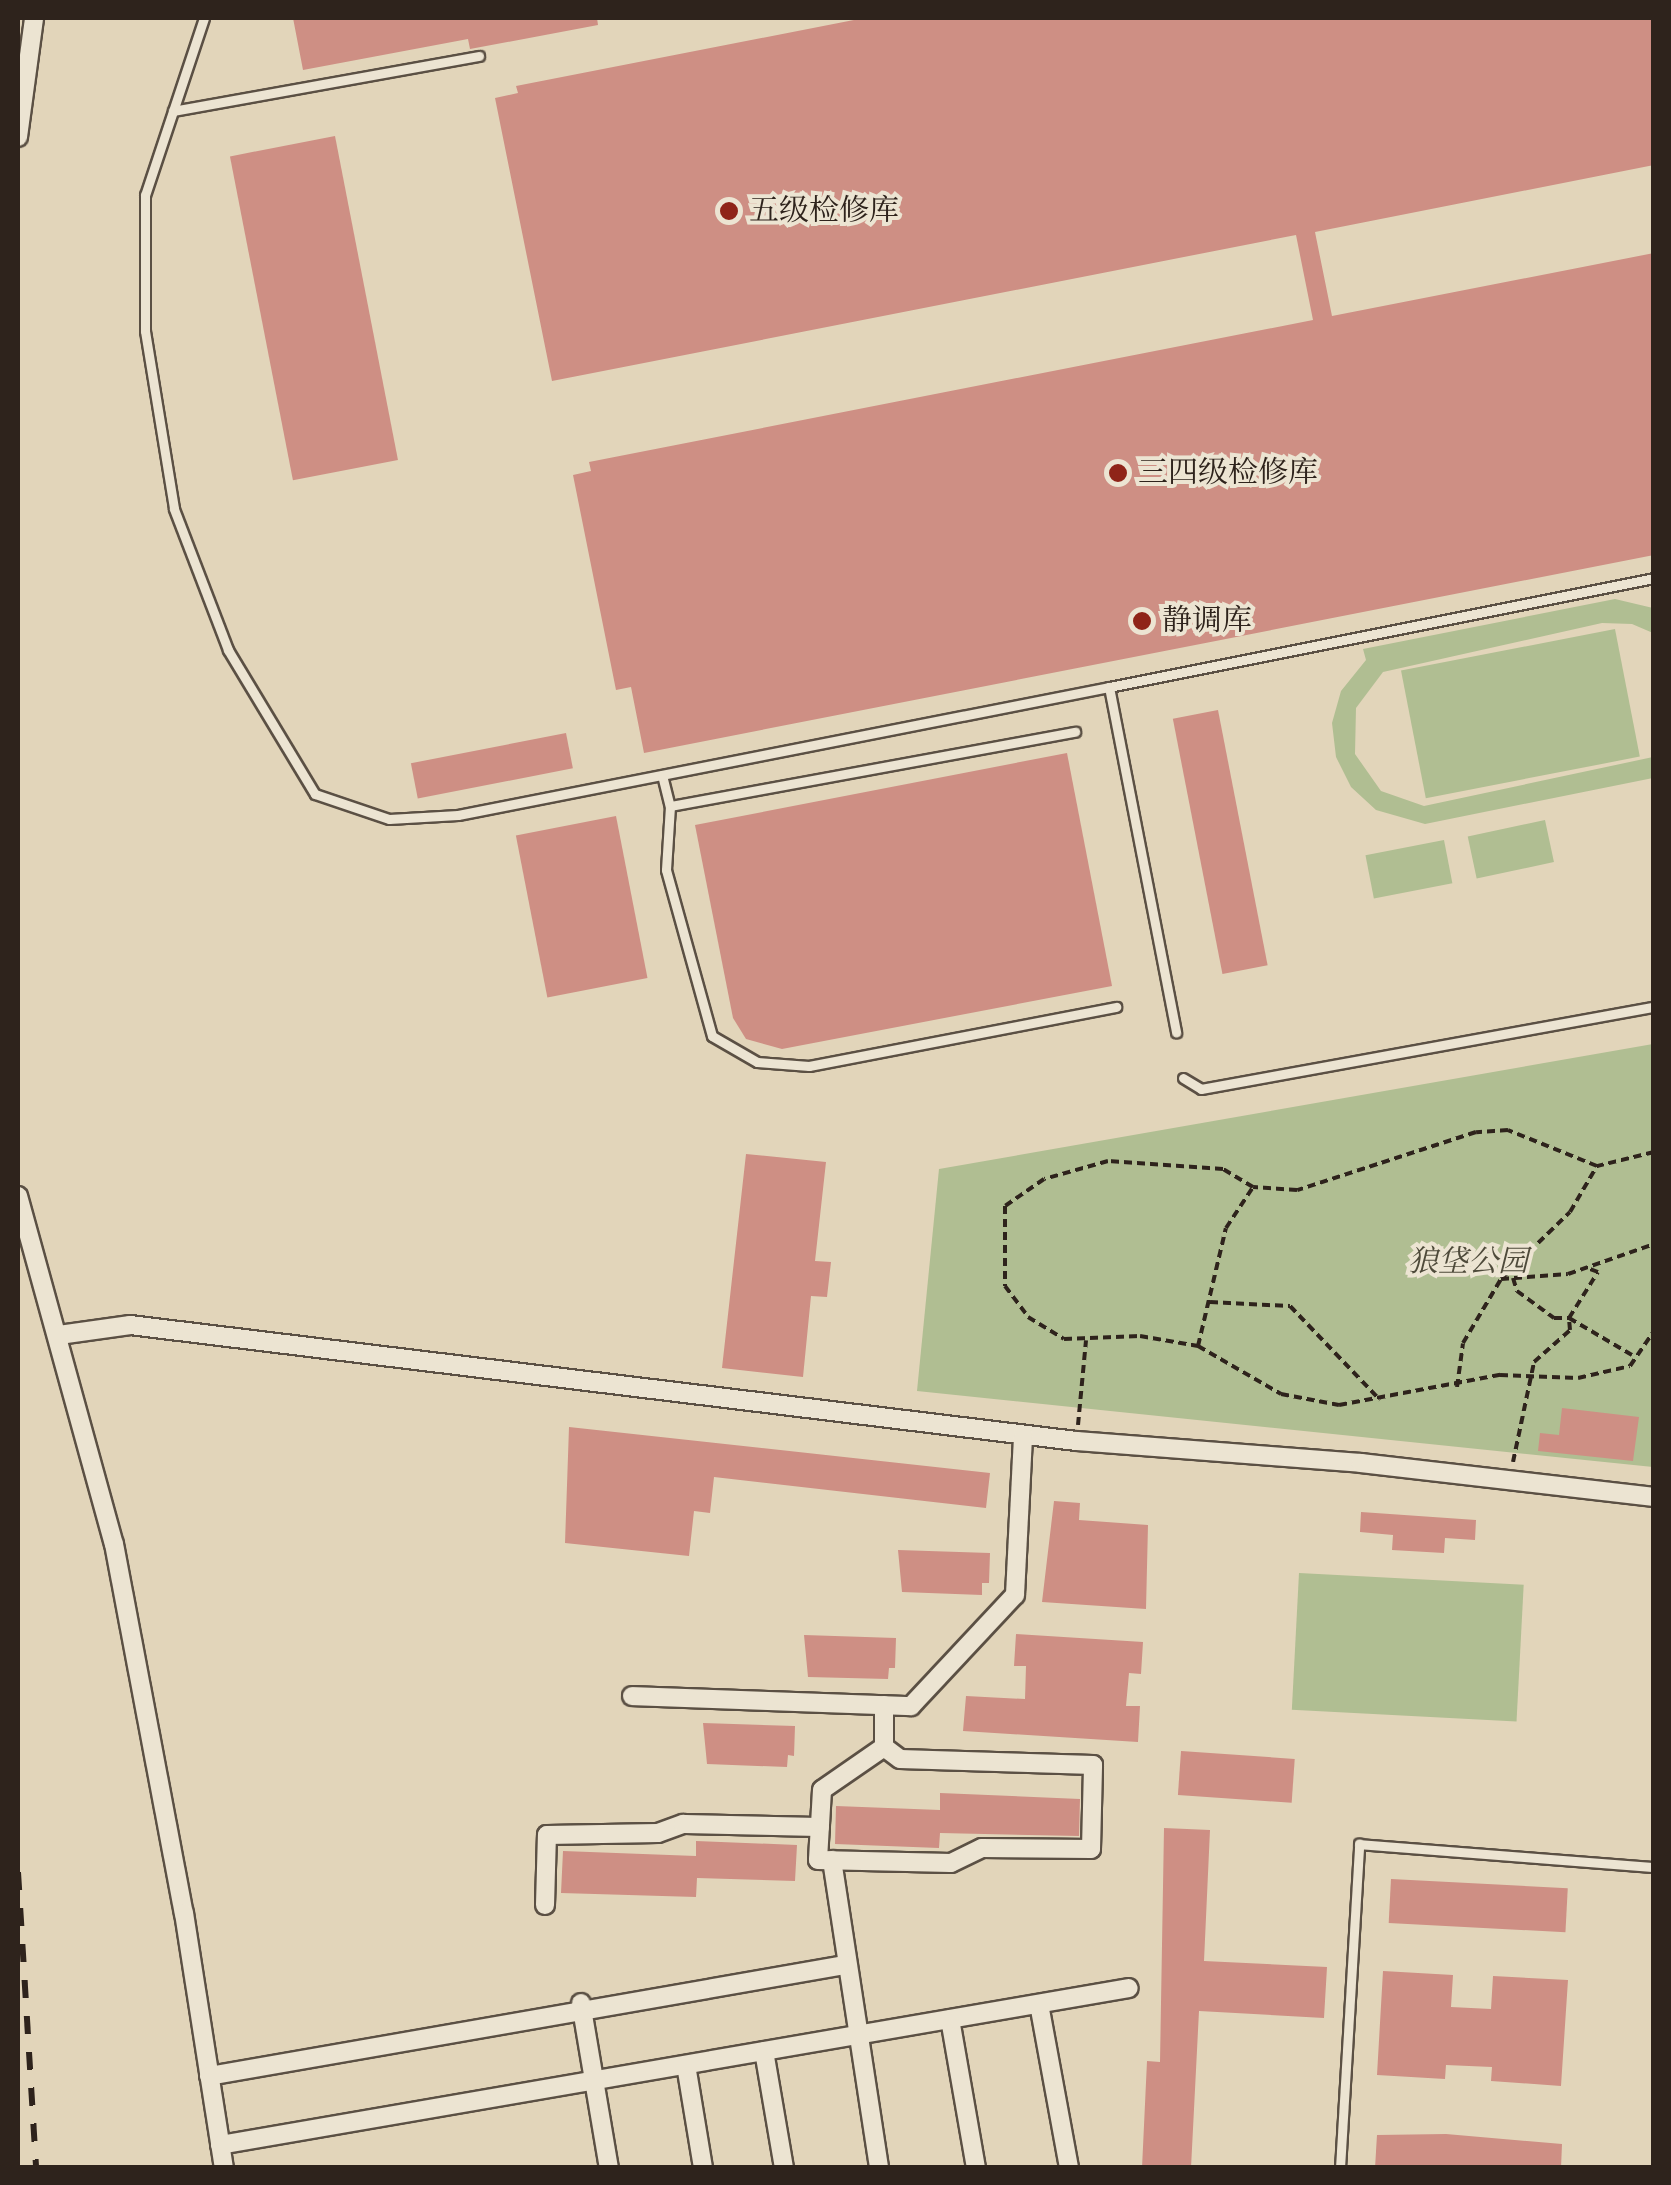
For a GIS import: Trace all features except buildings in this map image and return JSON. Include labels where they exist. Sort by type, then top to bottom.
[{"type":"street","points":[[18,137],[34,18]]},
{"type":"street","points":[[18,1196],[114,1544],[224,2168]]},
{"type":"street","points":[[59,1334],[130,1325],[1076,1441],[1511,1480],[1654,1497]]},
{"type":"street","points":[[632,1696],[912,1706],[1015,1595],[1023,1435]]},
{"type":"street","points":[[884,1705],[884,1748]]},
{"type":"street","points":[[884,1748],[900,1759],[1093,1765],[1091,1849],[982,1848],[950,1864],[818,1860],[822,1790],[884,1748]]},
{"type":"street","points":[[545,1905],[547,1834],[658,1833],[683,1824],[820,1827]]},
{"type":"street","points":[[832,1860],[845,1964],[880,2168]]},
{"type":"street","points":[[210,2076],[581,2007],[845,1964]]},
{"type":"street","points":[[220,2145],[1129,1988]]},
{"type":"street","points":[[1039,2004],[1069,2168]]},
{"type":"street","points":[[581,2007],[609,2168]]},
{"type":"street","points":[[950,2019],[976,2168]]},
{"type":"street","points":[[764,2051],[784,2168]]},
{"type":"street","points":[[686,2065],[702,2168]]},
{"type":"lane","points":[[204,18],[146,195],[145,331],[174,509],[228,650],[314,794],[389,819],[458,815],[1654,578]]},
{"type":"lane","points":[[173,111],[479,56]]},
{"type":"lane","points":[[1109,687],[1176,1033]]},
{"type":"lane","points":[[670,806],[1075,732]]},
{"type":"lane","points":[[662,775],[670,806],[666,870],[712,1036],[757,1062],[809,1066],[1116,1007]]},
{"type":"lane","points":[[1183,1078],[1201,1090],[1654,1008]]},
{"type":"lane","points":[[1340,2168],[1359,1844],[1654,1867]]},
{"type":"path","points":[[1654,1152],[1596,1166],[1508,1130],[1476,1132],[1298,1190],[1253,1187],[1224,1169],[1108,1160],[1044,1179],[1005,1206],[1005,1286],[1028,1317],[1064,1339],[1140,1336],[1198,1346],[1282,1394],[1339,1405],[1458,1388],[1500,1376],[1578,1378],[1630,1366],[1654,1330]]},
{"type":"path","points":[[1458,1388],[1462,1343],[1501,1279],[1570,1212],[1596,1166]]},
{"type":"path","points":[[1198,1346],[1226,1228],[1253,1187]]},
{"type":"path","points":[[1501,1279],[1590,1269],[1654,1244]]},
{"type":"path","points":[[1511,1480],[1515,1433],[1534,1362],[1570,1330],[1570,1318],[1598,1272],[1590,1269]]},
{"type":"path","points":[[1513,1278],[1517,1291],[1554,1318],[1570,1318],[1634,1356]]},
{"type":"path","points":[[1210,1302],[1290,1306],[1380,1400]]},
{"type":"path","points":[[1076,1441],[1086,1340]]},
{"type":"green space","points":[[1615,599],[1653,608],[1653,633],[1632,624],[1602,623],[1383,672],[1356,708],[1355,754],[1381,791],[1424,806],[1653,757],[1653,778],[1425,824],[1376,810],[1351,787],[1336,757],[1332,723],[1341,691],[1366,660],[1363,649]]},
{"type":"green space","points":[[1615,629],[1640,757],[1426,798],[1401,671]]},
{"type":"green space","points":[[1545,820],[1554,862],[1477,878],[1468,836]]},
{"type":"green space","points":[[1444,840],[1452,883],[1374,898],[1365,855]]},
{"type":"green space","name":"狼垡公园","points":[[1653,1044],[1653,1467],[917,1391],[939,1169]]},
{"type":"green space","points":[[1299,1573],[1524,1585],[1517,1722],[1292,1710]]},
{"type":"railway","points":[[18,1872],[36,2168]]},
{"type":"place","name":"五级检修库","points":[[729,211]]},
{"type":"place","name":"三四级检修库","points":[[1118,473]]},
{"type":"place","name":"静调库","points":[[1142,621]]}]
